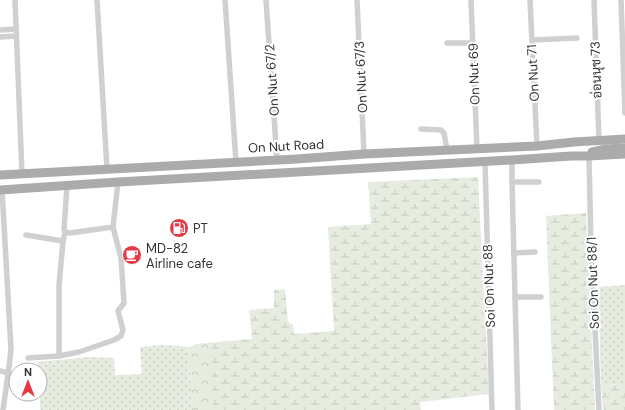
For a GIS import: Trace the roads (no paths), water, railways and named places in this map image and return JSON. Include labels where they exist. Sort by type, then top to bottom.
[{"type":"main road","name":"On Nut Road","points":[[0,175],[364,154],[536,146],[625,139]]},
{"type":"main road","name":"On Nut Road","points":[[574,142],[606,149]]},
{"type":"main road","name":"On Nut Road","points":[[571,156],[606,149],[625,148]]},
{"type":"main road","name":"On Nut Road","points":[[1,190],[118,182],[625,154]]},
{"type":"main road","points":[[0,175],[1,190]]},
{"type":"street","points":[[15,0],[22,174]]},
{"type":"street","points":[[97,0],[107,169]]},
{"type":"street","points":[[225,0],[236,162]]},
{"type":"street","name":"On Nut 67/2","points":[[266,0],[277,160]]},
{"type":"street","name":"On Nut 67/3","points":[[357,0],[364,154]]},
{"type":"street","name":"On Nut 69","points":[[471,0],[477,149]]},
{"type":"street","name":"On Nut 71","points":[[530,0],[536,146]]},
{"type":"street","name":"อ่อนนุช 73","points":[[594,0],[599,140]]},
{"type":"street","points":[[621,0],[625,113]]},
{"type":"street","points":[[0,30],[16,29]]},
{"type":"street","points":[[0,37],[16,36]]},
{"type":"street","points":[[532,40],[576,38]]},
{"type":"street","points":[[447,43],[472,43]]},
{"type":"street","points":[[421,129],[441,130],[444,133],[447,150]]},
{"type":"street","name":"Soi On Nut 88/1","points":[[589,156],[591,249],[599,410]]},
{"type":"street","points":[[512,160],[518,410]]},
{"type":"street","name":"Soi On Nut 88","points":[[485,162],[492,410]]},
{"type":"street","points":[[28,358],[59,356],[80,352],[121,336],[123,330],[118,312],[124,303],[121,258],[113,227],[118,182]]},
{"type":"street","points":[[512,182],[539,182]]},
{"type":"street","points":[[59,356],[60,285],[65,232],[67,186]]},
{"type":"street","points":[[1,190],[11,349],[10,362]]},
{"type":"street","points":[[65,232],[70,233],[113,227]]},
{"type":"street","points":[[26,236],[63,241]]},
{"type":"street","points":[[514,253],[535,252]]},
{"type":"street","points":[[515,298],[541,297]]},
{"type":"street","points":[[3,410],[8,379]]},
{"type":"place","name":"PT","points":[[179,228]]},
{"type":"place","name":"MD-82 Airline cafe","points":[[132,255]]}]
